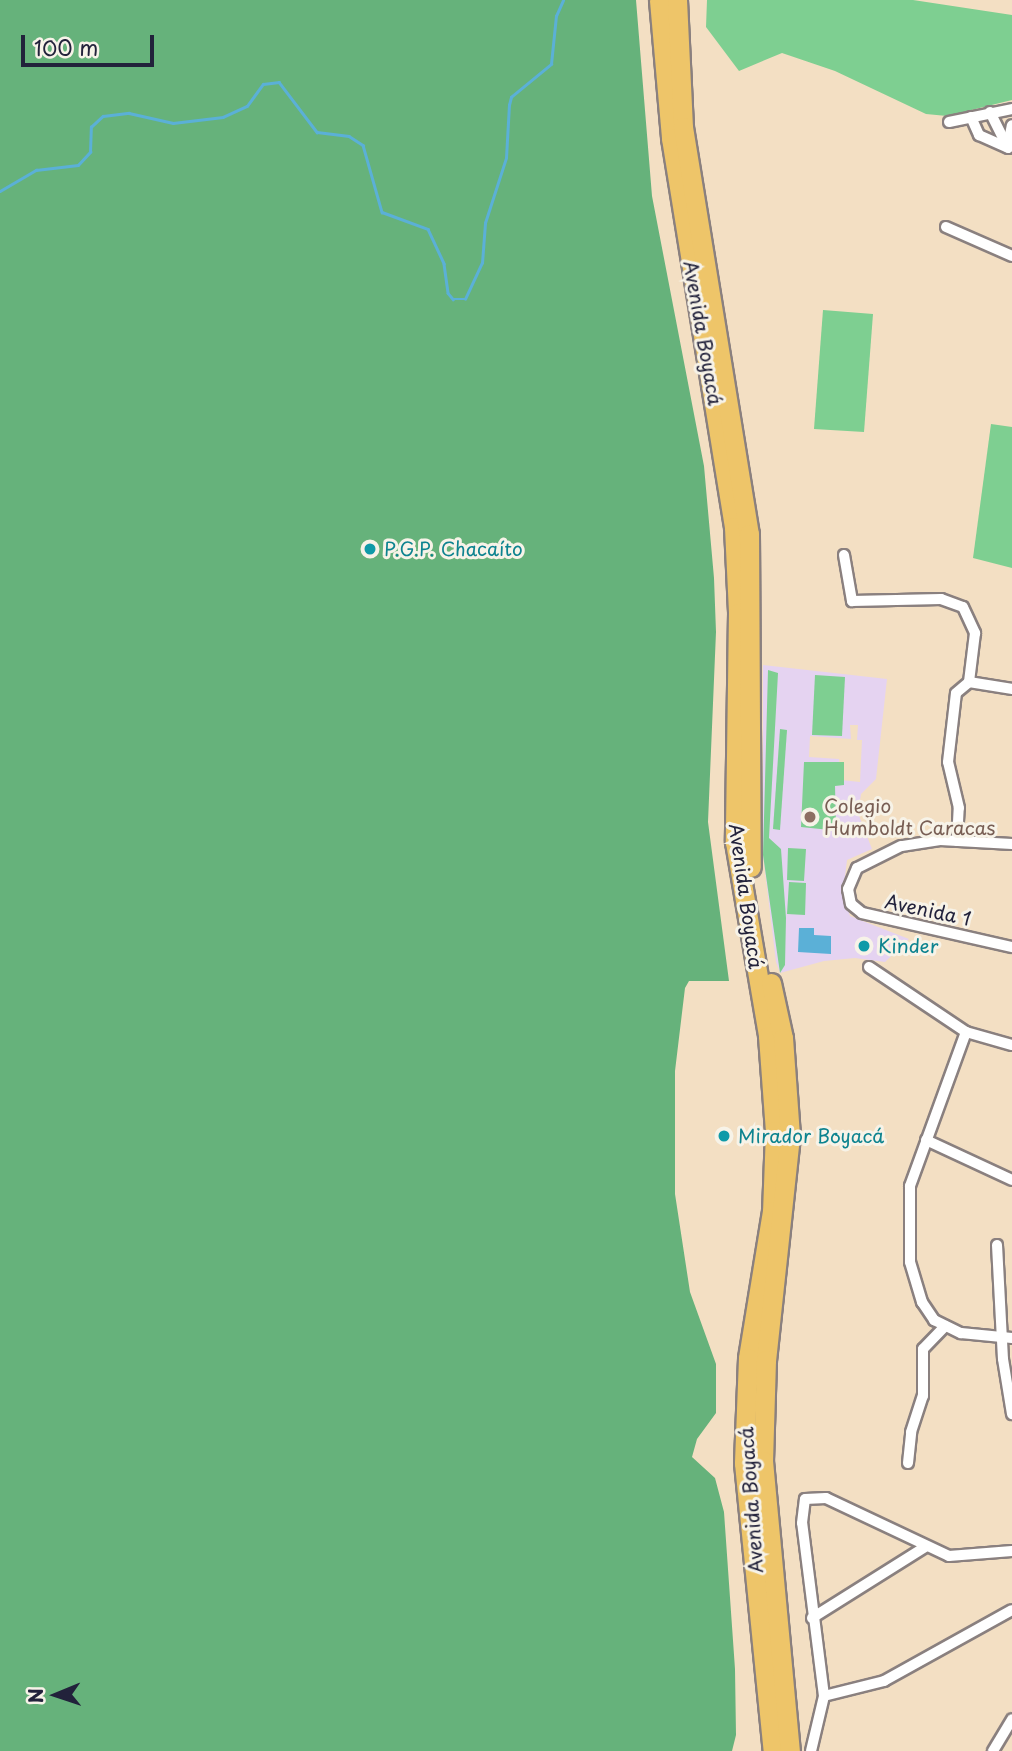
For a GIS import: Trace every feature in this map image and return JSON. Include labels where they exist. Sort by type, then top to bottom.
[{"type":"highway","name":"Avenida Boyacá","points":[[659,0],[673,151],[734,527],[738,613],[735,842],[768,1036],[775,1131],[772,1211],[748,1358],[744,1438],[773,1751]]},
{"type":"highway","name":"Avenida Boyacá","points":[[677,0],[677,55],[683,127],[749,534],[748,835],[755,898],[783,1038],[790,1136],[766,1360],[763,1461],[790,1751]]},
{"type":"highway","points":[[677,55],[689,31],[690,0]]},
{"type":"street","points":[[949,122],[1012,109]]},
{"type":"street","points":[[990,112],[1010,150]]},
{"type":"street","points":[[971,117],[979,135],[1010,150]]},
{"type":"street","points":[[1010,150],[1012,125]]},
{"type":"street","points":[[946,227],[1012,256]]},
{"type":"street","points":[[844,555],[847,595],[852,601],[941,599],[963,607],[975,634],[969,682],[956,693],[949,743],[958,808],[957,841],[1012,844]]},
{"type":"street","points":[[969,682],[1012,689]]},
{"type":"street","name":"Avenida 1","points":[[957,841],[916,842],[870,860],[857,868],[849,881],[848,896],[856,910],[1012,947]]},
{"type":"street","points":[[869,967],[966,1032],[1012,1045]]},
{"type":"street","points":[[966,1032],[910,1186],[910,1262],[922,1302],[944,1326],[961,1333],[1007,1338]]},
{"type":"street","points":[[926,1140],[1012,1180]]},
{"type":"street","points":[[996,1245],[1007,1338],[1012,1414]]},
{"type":"street","points":[[908,1462],[911,1432],[923,1396],[923,1349],[944,1326]]},
{"type":"street","points":[[811,1751],[824,1696],[802,1523],[804,1499],[826,1498],[925,1547],[960,1558],[1012,1550]]},
{"type":"street","points":[[812,1618],[925,1547]]},
{"type":"street","points":[[824,1696],[884,1681],[1012,1610]]},
{"type":"street","points":[[993,1751],[1012,1719]]},
{"type":"shaded area","name":"Colegio Humboldt Caracas","points":[[763,665],[887,679],[876,779],[861,794],[858,813],[872,849],[847,860],[843,893],[850,916],[909,939],[885,962],[855,958],[824,961],[780,973],[776,962],[763,855]],"holes":[[[850,725],[858,725],[857,740],[862,740],[860,782],[841,780],[839,759],[809,757],[810,736],[851,739]]]},
{"type":"green space","points":[[0,0],[636,0],[652,196],[704,466],[714,578],[716,632],[708,822],[729,981],[689,981],[685,988],[675,1071],[675,1194],[690,1292],[716,1364],[716,1413],[697,1439],[692,1457],[715,1478],[724,1512],[735,1669],[736,1735],[732,1751],[0,1751]]},
{"type":"green space","points":[[707,0],[913,0],[1012,15],[1012,100],[947,116],[926,114],[835,71],[782,53],[739,71],[706,27]]},
{"type":"green space","points":[[823,310],[873,314],[864,432],[814,429]]},
{"type":"green space","points":[[991,424],[1012,427],[1012,568],[973,558]]},
{"type":"green space","points":[[768,670],[778,673],[769,838],[781,849],[786,918],[785,965],[780,973],[763,855]]},
{"type":"green space","points":[[815,675],[845,677],[842,736],[812,735]]},
{"type":"green space","points":[[780,729],[787,730],[780,830],[773,829]]},
{"type":"green space","points":[[804,762],[844,762],[844,785],[835,786],[836,825],[830,830],[801,827]]},
{"type":"green space","points":[[788,848],[806,849],[804,881],[787,880]]},
{"type":"green space","points":[[789,882],[806,883],[805,915],[787,914]]},
{"type":"water","points":[[799,928],[814,928],[814,935],[831,936],[831,954],[798,952]]},
{"type":"waterway","points":[[0,191],[36,170],[78,165],[90,152],[91,127],[103,116],[129,113],[173,123],[223,117],[247,106],[263,84],[279,82],[317,132],[349,136],[363,145],[382,212],[428,229],[444,264],[448,293],[453,299],[465,299],[482,263],[485,223],[506,158],[511,97],[551,64],[556,16],[563,0]]},
{"type":"place","name":"P.G.P. Chacaíto","points":[[370,549]]},
{"type":"place","name":"Colegio Humboldt Caracas","points":[[810,817]]},
{"type":"place","name":"Kinder","points":[[864,946]]},
{"type":"place","name":"Mirador Boyacá","points":[[724,1136]]}]
